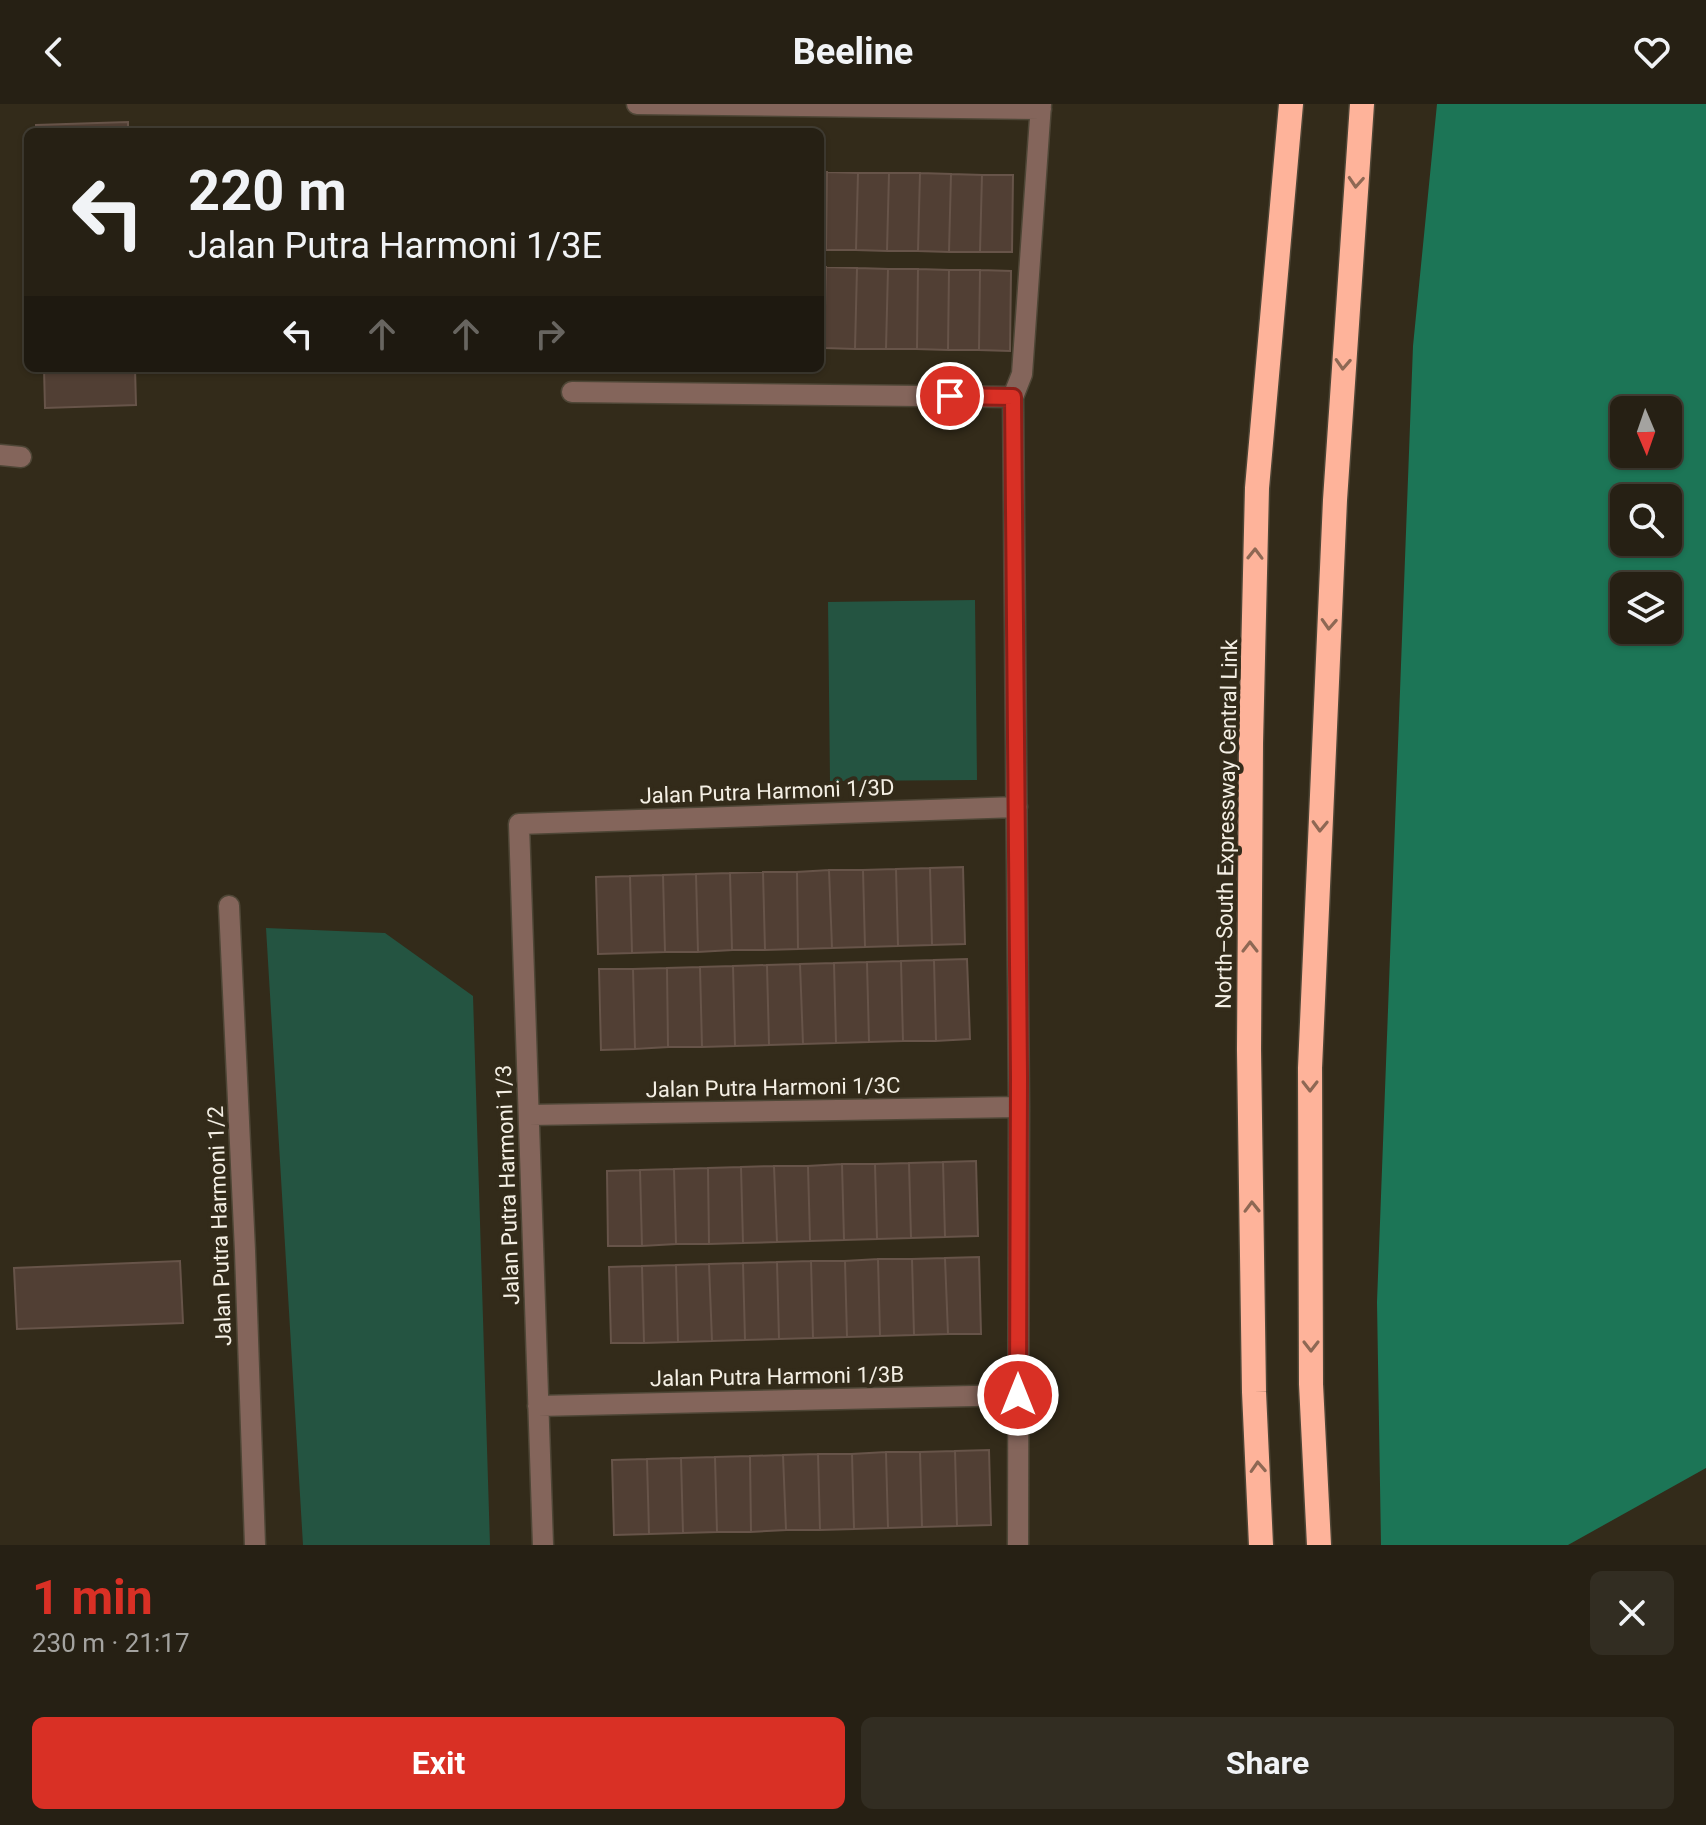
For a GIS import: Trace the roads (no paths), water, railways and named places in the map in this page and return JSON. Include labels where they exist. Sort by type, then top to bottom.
[{"type":"highway","name":"North–South Expressway Central Link","points":[[1261,1545],[1254,1392],[1249,1050],[1251,744],[1257,488],[1291,104]]},
{"type":"highway","points":[[1319,1545],[1311,1384],[1310,1068],[1322,748],[1348,286],[1362,104]]},
{"type":"street","points":[[637,104],[1041,106],[1022,374],[1013,397],[1019,1107],[1018,1545]]},
{"type":"street","points":[[572,392],[1013,397]]},
{"type":"street","points":[[0,455],[21,457]]},
{"type":"street","name":"Jalan Putra Harmoni 1/3D","points":[[519,824],[1017,807]]},
{"type":"street","name":"Jalan Putra Harmoni 1/3","points":[[519,824],[543,1545]]},
{"type":"street","name":"Jalan Putra Harmoni 1/2","points":[[229,906],[255,1545]]},
{"type":"street","name":"Jalan Putra Harmoni 1/3C","points":[[529,1115],[1019,1107]]},
{"type":"street","name":"Jalan Putra Harmoni 1/3B","points":[[538,1406],[1018,1395]]}]
